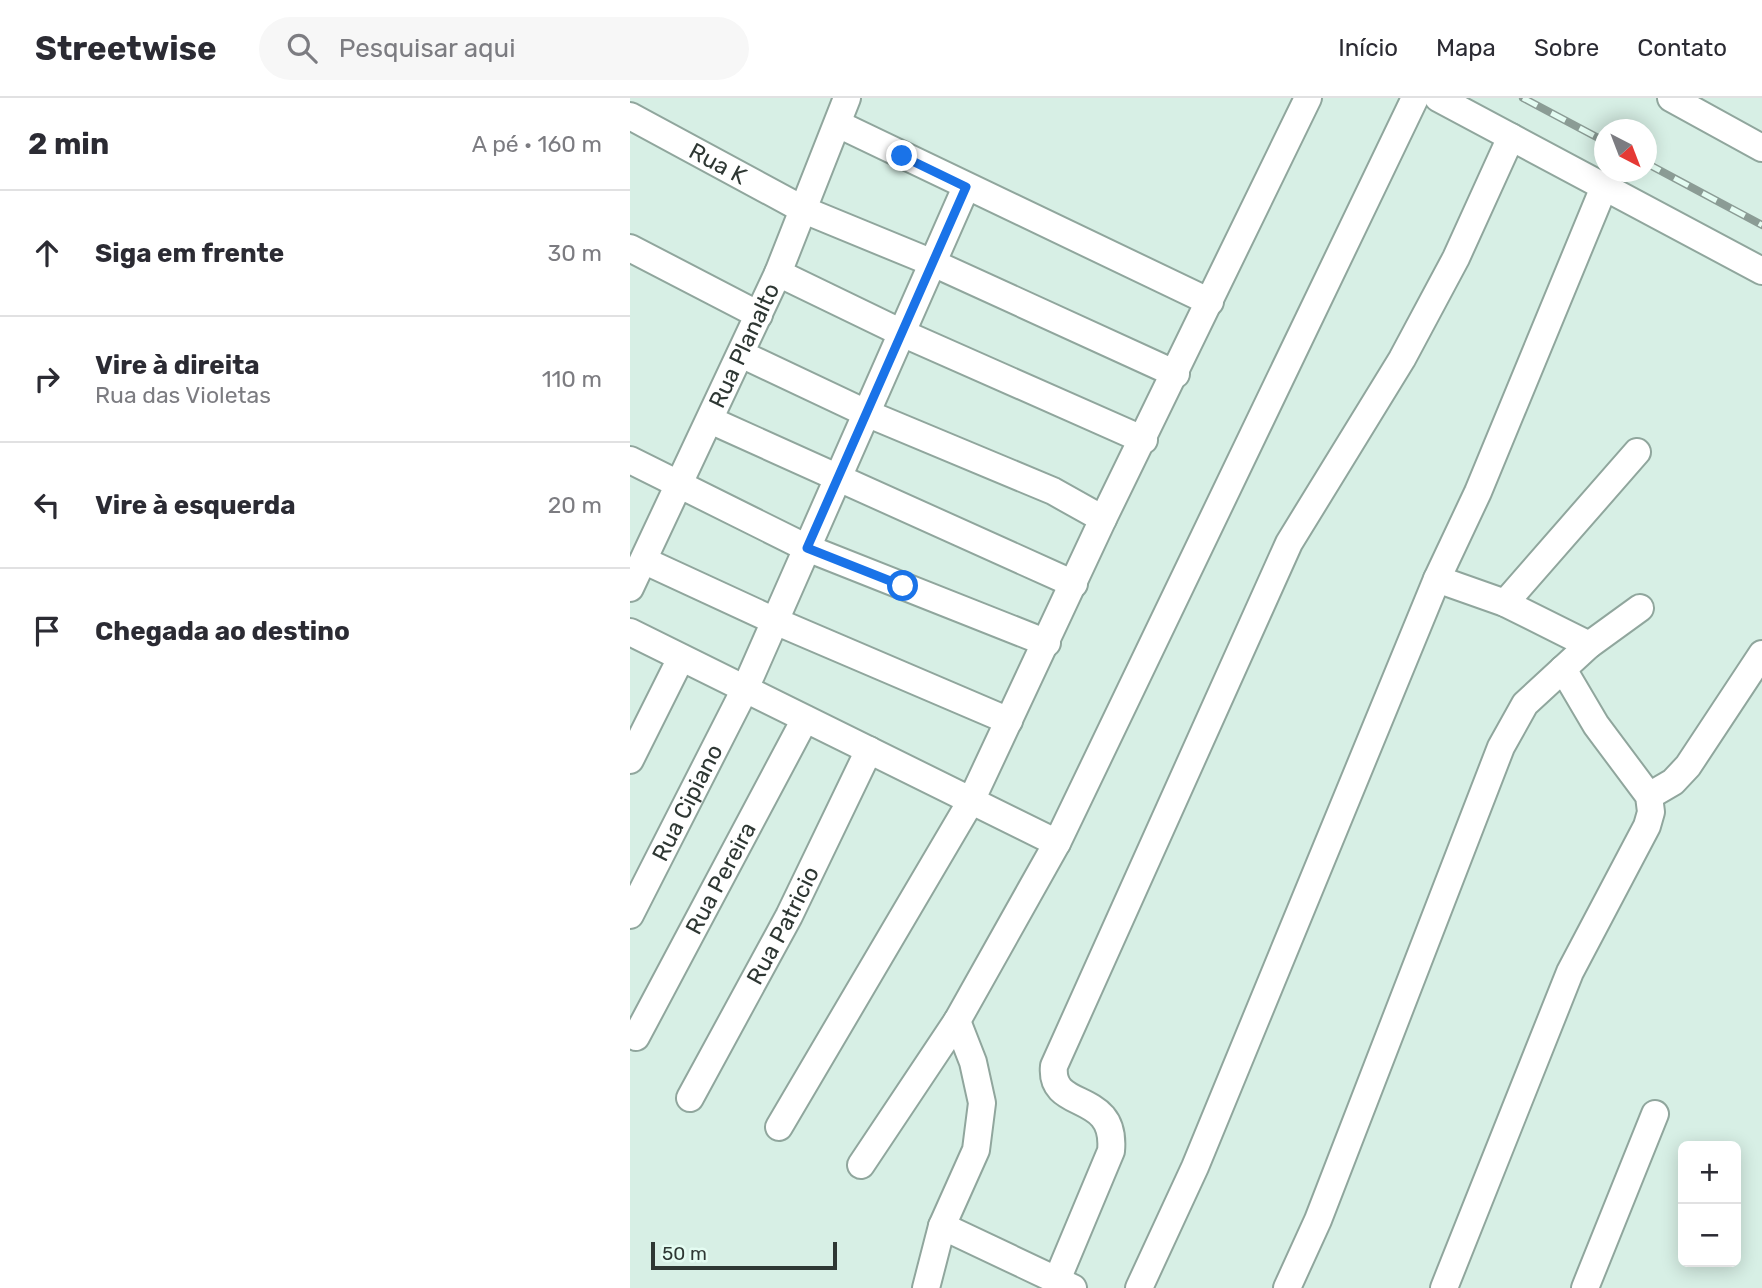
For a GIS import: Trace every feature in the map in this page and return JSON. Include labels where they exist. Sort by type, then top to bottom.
[{"type":"street","name":"Rua Planalto","points":[[630,588],[778,273],[847,98]]},
{"type":"street","points":[[779,1127],[971,801],[1103,519],[1144,440],[1308,98]]},
{"type":"street","points":[[861,1165],[957,1020],[1057,843],[1415,98]]},
{"type":"street","points":[[1438,98],[1762,271]]},
{"type":"street","points":[[1671,98],[1762,148]]},
{"type":"street","name":"Rua K","points":[[630,116],[804,210],[933,263],[1176,374]]},
{"type":"street","points":[[838,124],[1210,302]]},
{"type":"street","points":[[942,1226],[1065,1284],[1111,1151],[1113,1132],[1106,1117],[1060,1090],[1052,1079],[1054,1066],[1289,544],[1402,359],[1456,258],[1511,137]]},
{"type":"street","name":"Rua Cipiano","points":[[630,915],[745,689],[966,187]]},
{"type":"street","points":[[1139,1288],[1195,1167],[1437,579],[1478,492],[1604,187]]},
{"type":"street","points":[[630,248],[759,315]]},
{"type":"street","points":[[778,273],[902,333],[1144,440]]},
{"type":"street","points":[[741,354],[866,413],[1053,492],[1103,519]]},
{"type":"street","points":[[710,420],[1074,584]]},
{"type":"street","points":[[1505,603],[1637,452]]},
{"type":"street","points":[[630,460],[807,548],[1047,643]]},
{"type":"street","points":[[645,561],[775,621],[1009,721]]},
{"type":"street","points":[[1437,579],[1505,603],[1589,645]]},
{"type":"street","points":[[1287,1288],[1318,1220],[1501,747],[1525,704],[1589,645],[1640,608]]},
{"type":"street","points":[[630,632],[1057,843]]},
{"type":"street","points":[[1649,796],[1673,782],[1688,766],[1762,654]]},
{"type":"street","points":[[630,760],[681,658]]},
{"type":"street","points":[[1444,1288],[1570,972],[1647,826],[1651,811],[1649,796],[1596,724],[1563,669]]},
{"type":"street","name":"Rua Pereira","points":[[636,1037],[806,719]]},
{"type":"street","name":"Rua Patricio","points":[[690,1098],[789,916],[869,750]]},
{"type":"street","points":[[926,1288],[942,1226],[976,1150],[982,1103],[973,1062],[957,1020]]},
{"type":"street","points":[[1585,1288],[1655,1114]]},
{"type":"railway","points":[[1523,98],[1594,136]]},
{"type":"railway","points":[[1657,169],[1762,225]]},
{"type":"route","points":[[902,156],[966,187],[807,548],[903,586]]}]
